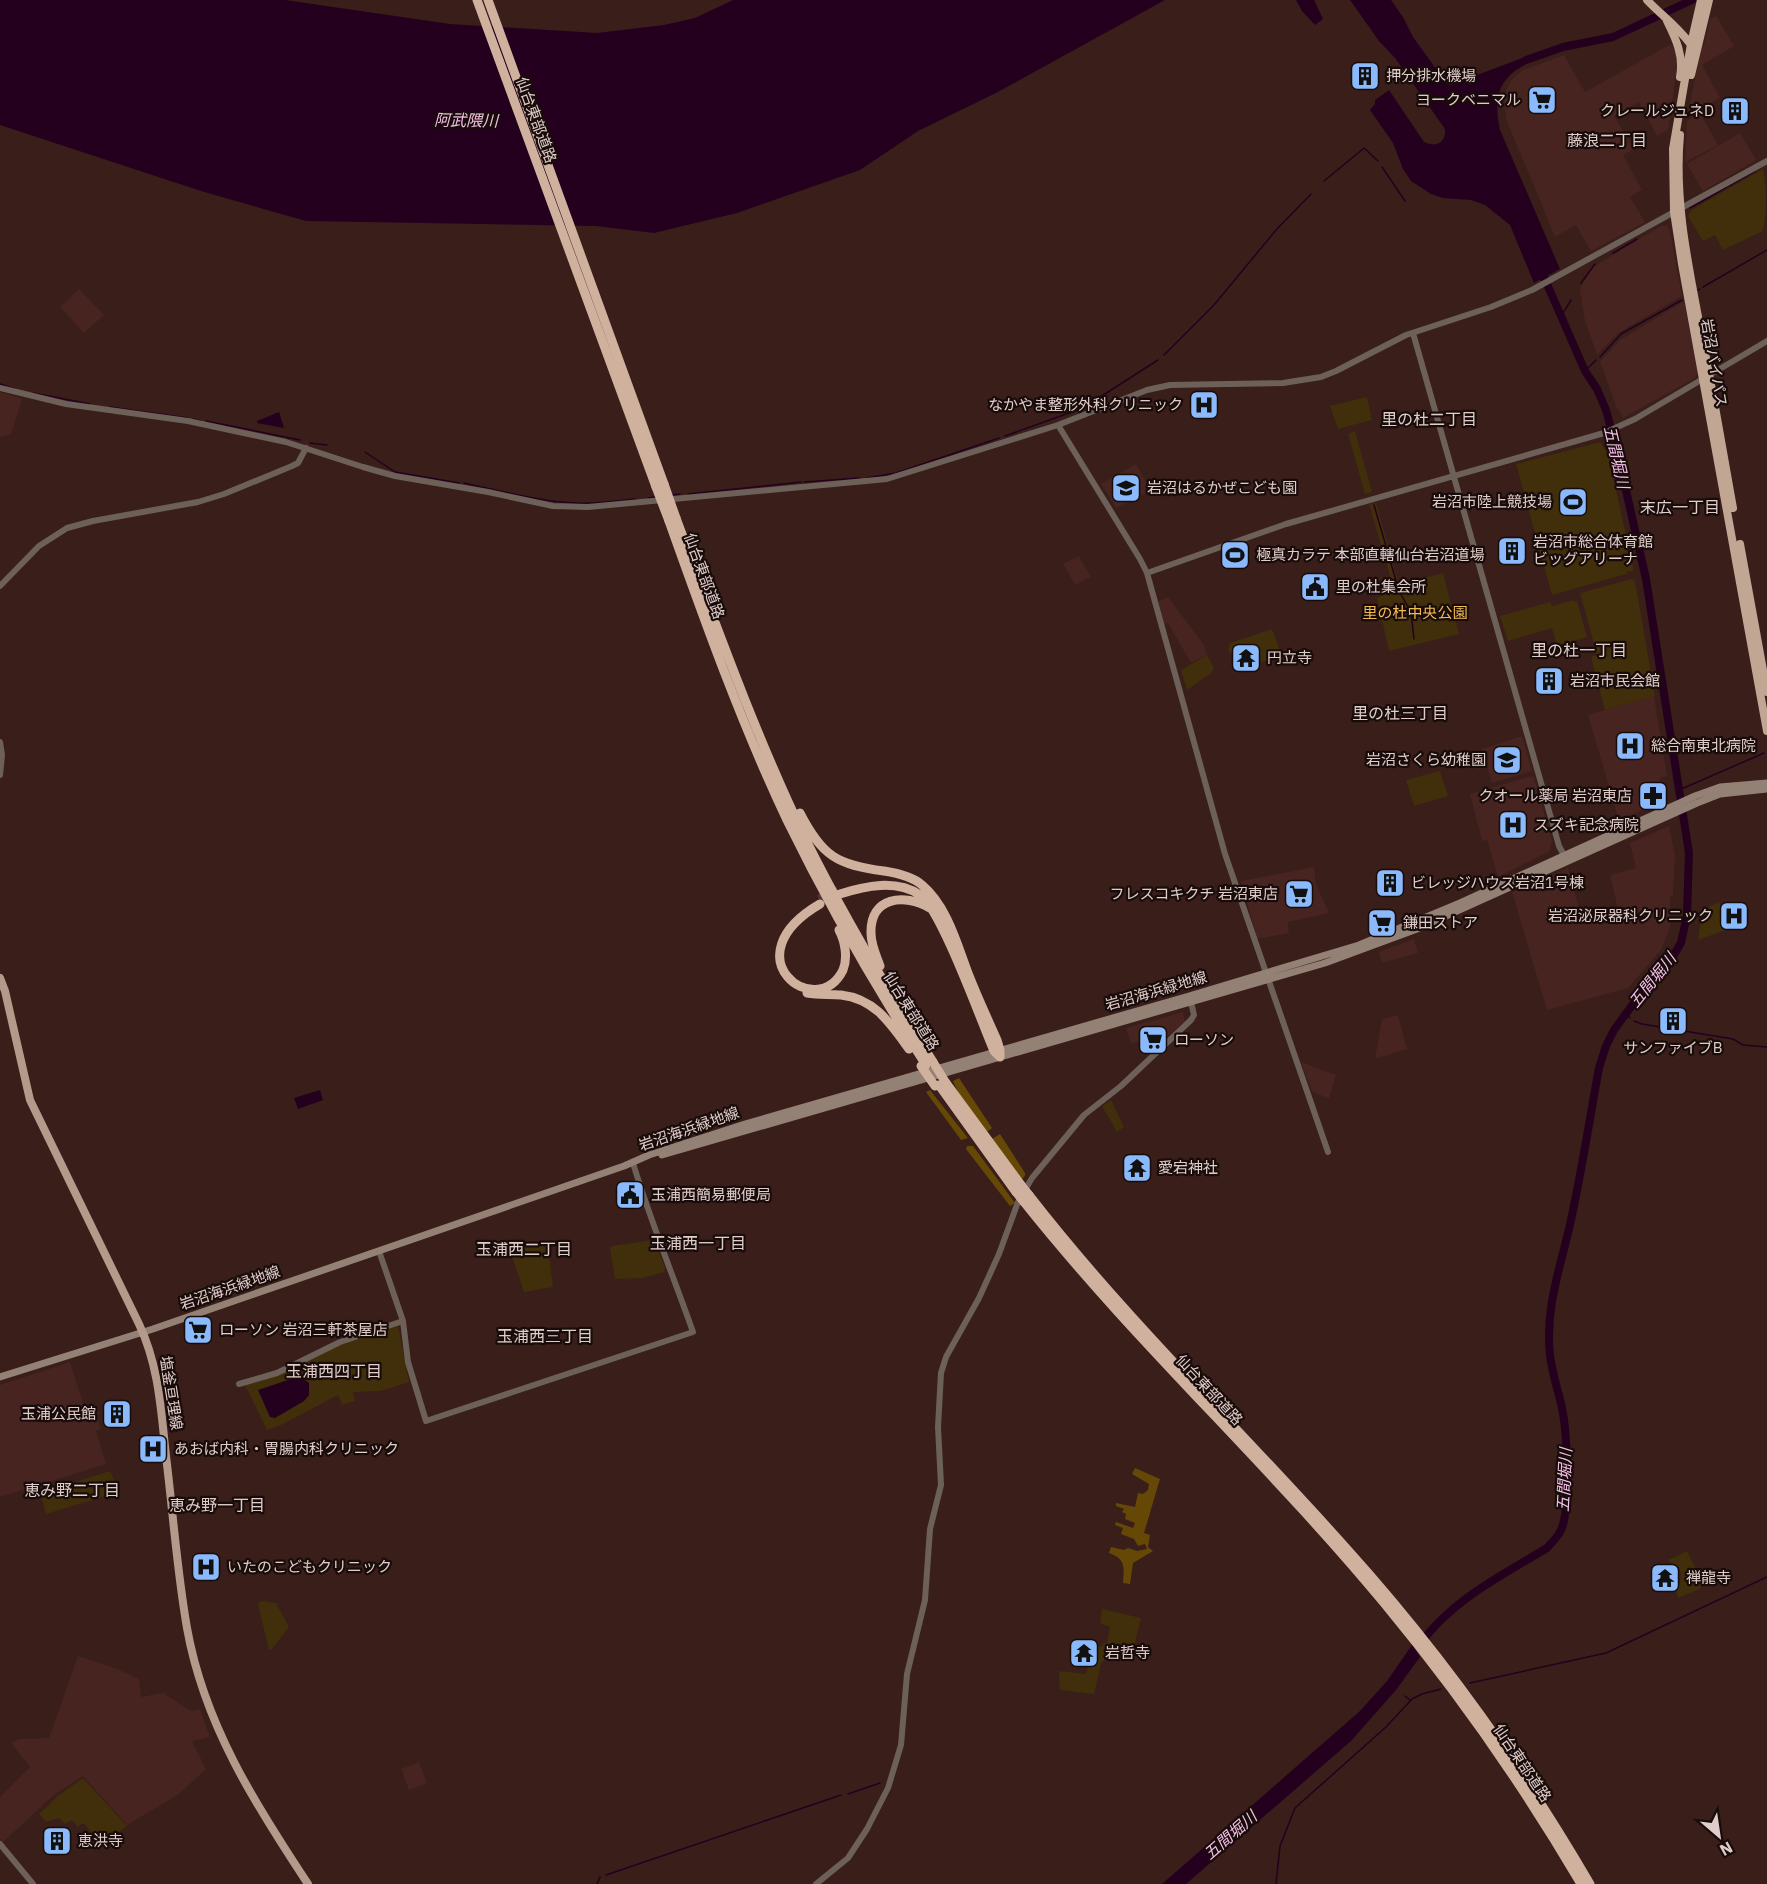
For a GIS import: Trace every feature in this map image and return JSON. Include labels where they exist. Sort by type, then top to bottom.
[{"type":"highway","name":"仙台東部道路","points":[[477,0],[660,486],[713,645],[788,821],[842,924],[894,1015],[940,1084],[1018,1188]]},
{"type":"highway","points":[[1647,0],[1667,21],[1683,32],[1689,31],[1695,24]]},
{"type":"highway","name":"仙台東部道路","points":[[488,1],[604,334]]},
{"type":"highway","name":"岩沼バイパス","points":[[1705,1],[1695,24],[1673,149],[1677,210],[1690,272],[1767,731]]},
{"type":"highway","name":"岩沼バイパス","points":[[1677,210],[1682,121],[1705,1]]},
{"type":"highway","points":[[1667,21],[1677,42],[1681,60],[1674,115],[1673,149]]},
{"type":"highway","points":[[1676,28],[1691,44],[1694,60]]},
{"type":"highway","name":"岩沼バイパス","points":[[1706,377],[1767,692]]},
{"type":"highway","name":"仙台東部道路","points":[[672,519],[751,714],[801,828],[926,1064]]},
{"type":"highway","points":[[751,714],[802,818],[822,848],[851,866],[896,873],[910,878],[921,884],[939,906],[949,925],[998,1053]]},
{"type":"highway","points":[[770,781],[802,859],[844,940],[845,963],[841,973],[829,985],[811,989],[799,986],[785,976],[780,965],[781,943],[788,931],[819,902],[795,917],[779,938],[774,955],[780,975],[788,984],[803,992],[846,996],[860,999],[873,1006],[926,1064]]},
{"type":"highway","points":[[930,894],[907,884],[888,881],[867,883],[839,892],[869,886],[898,886],[923,897],[939,922],[998,1053]]},
{"type":"highway","points":[[926,1064],[880,966],[871,934],[878,910],[894,900],[913,900],[932,909]]},
{"type":"highway","name":"仙台東部道路","points":[[940,1084],[966,1124],[1126,1316],[1279,1474],[1385,1598],[1538,1798],[1590,1884]]},
{"type":"highway","name":"仙台東部道路","points":[[1478,1717],[1581,1884]]},
{"type":"main road","points":[[1692,801],[1720,788],[1767,783]]},
{"type":"main road","points":[[1692,801],[1720,794],[1767,789]]},
{"type":"main road","name":"岩沼海浜緑地線","points":[[0,1377],[143,1332],[633,1163],[998,1053],[1267,976],[1325,963],[1396,938],[1692,801]]},
{"type":"main road","name":"塩釜亘理線","points":[[0,978],[30,1100],[143,1332],[153,1359],[187,1628],[199,1677],[218,1730],[236,1768],[308,1884]]},
{"type":"street","points":[[0,388],[66,404],[188,421],[306,448],[395,476],[553,506],[588,507],[878,481],[1058,425],[1147,390],[1170,385],[1283,383],[1320,377],[1413,333],[1491,307],[1532,290],[1767,160]]},
{"type":"street","points":[[1413,333],[1559,846],[1566,858]]},
{"type":"street","points":[[1147,573],[1286,524],[1604,433],[1767,341]]},
{"type":"street","points":[[1058,425],[1147,573],[1225,854],[1328,1152]]},
{"type":"street","points":[[0,586],[39,546],[67,528],[211,499],[298,463],[306,448]]},
{"type":"street","points":[[0,742],[2,755],[0,775]]},
{"type":"street","points":[[816,1884],[848,1858],[867,1829],[888,1788],[901,1746],[908,1672],[925,1600],[929,1538],[941,1485],[938,1427],[941,1373],[946,1358],[979,1298],[999,1254],[1018,1202],[1032,1178],[1084,1115],[1121,1086],[1191,1020],[1194,1015],[1190,999]]},
{"type":"street","points":[[379,1251],[403,1321],[408,1362],[426,1421],[693,1332],[657,1237],[633,1163]]},
{"type":"street","points":[[239,1384],[277,1373],[340,1342],[403,1321]]},
{"type":"street","points":[[0,1844],[33,1884]]},
{"type":"shaded area","points":[[1716,16],[1734,46],[1702,65],[1720,98],[1687,117],[1702,45],[1710,19]]},
{"type":"shaded area","points":[[1671,44],[1675,49],[1677,67],[1668,130],[1657,136],[1639,102],[1614,116],[1634,149],[1623,155],[1642,190],[1630,197],[1645,222],[1591,251],[1576,225],[1555,237],[1506,119],[1504,99],[1512,79],[1523,70],[1564,55],[1585,92]]},
{"type":"shaded area","points":[[1700,113],[1718,145],[1685,162],[1687,121]]},
{"type":"shaded area","points":[[1740,133],[1756,160],[1703,191],[1687,164]]},
{"type":"shaded area","points":[[1661,226],[1667,226],[1670,231],[1682,296],[1618,333],[1597,355],[1585,321],[1580,288],[1593,267]]},
{"type":"shaded area","points":[[79,289],[104,315],[84,333],[60,307]]},
{"type":"shaded area","points":[[1684,301],[1698,373],[1695,378],[1623,418],[1616,406],[1600,362],[1620,340]]},
{"type":"shaded area","points":[[0,392],[22,399],[11,434],[0,437]]},
{"type":"shaded area","name":"岩沼はるかぜこども園","points":[[1136,464],[1151,491],[1116,508],[1101,484]]},
{"type":"shaded area","points":[[1079,556],[1091,577],[1075,585],[1063,564]]},
{"type":"shaded area","points":[[1168,597],[1204,645],[1207,655],[1191,663],[1168,623],[1164,624],[1158,602]]},
{"type":"shaded area","name":"総合南東北病院","points":[[1654,696],[1667,776],[1660,778],[1661,788],[1646,793],[1650,806],[1619,821],[1588,715]]},
{"type":"shaded area","name":"岩沼さくら幼稚園","points":[[1522,736],[1532,771],[1492,783],[1482,749]]},
{"type":"shaded area","name":"スズキ記念病院","points":[[1532,776],[1552,840],[1550,851],[1498,877],[1487,840],[1482,841],[1470,794]]},
{"type":"shaded area","points":[[1669,826],[1675,855],[1673,896],[1670,897],[1670,927],[1661,950],[1628,988],[1547,1010],[1512,892],[1568,868],[1582,920],[1636,906],[1618,909],[1610,875],[1636,868],[1630,843]]},
{"type":"shaded area","points":[[1314,867],[1316,884],[1329,913],[1288,922],[1289,933],[1257,939],[1241,881]]},
{"type":"shaded area","points":[[1414,939],[1418,953],[1382,963],[1379,952]]},
{"type":"shaded area","points":[[1183,1012],[1185,1021],[1148,1054],[1143,1040],[1131,1044],[1126,1028]]},
{"type":"shaded area","points":[[1398,1015],[1407,1049],[1375,1059],[1382,1019]]},
{"type":"shaded area","points":[[1301,1062],[1336,1075],[1329,1099],[1312,1091]]},
{"type":"shaded area","points":[[959,1078],[992,1128],[985,1133],[960,1097],[953,1081]]},
{"type":"shaded area","points":[[930,1090],[968,1138],[961,1140],[926,1092]]},
{"type":"shaded area","points":[[1000,1134],[1025,1173],[1021,1180],[992,1139]]},
{"type":"shaded area","points":[[967,1146],[973,1146],[1015,1203],[1010,1206],[966,1149]]},
{"type":"shaded area","points":[[635,1181],[639,1195],[624,1200],[620,1186]]},
{"type":"shaded area","points":[[70,1362],[89,1422],[98,1419],[101,1429],[96,1431],[106,1464],[0,1497],[0,1385]]},
{"type":"shaded area","points":[[1135,1468],[1160,1479],[1144,1533],[1150,1535],[1148,1547],[1153,1551],[1133,1563],[1130,1584],[1123,1583],[1121,1561],[1109,1553],[1111,1547],[1137,1551],[1147,1549],[1145,1544],[1138,1546],[1134,1539],[1121,1534],[1123,1528],[1115,1525],[1116,1522],[1133,1528],[1135,1523],[1125,1519],[1126,1514],[1122,1512],[1124,1509],[1116,1506],[1116,1503],[1135,1507],[1138,1493],[1143,1494],[1148,1490],[1149,1484],[1132,1474]]},
{"type":"shaded area","points":[[78,1656],[139,1679],[141,1697],[163,1693],[191,1711],[200,1709],[210,1737],[192,1741],[206,1769],[178,1795],[127,1825],[83,1776],[55,1794],[3,1842],[0,1838],[0,1797],[30,1767],[11,1743],[19,1739],[49,1738]]},
{"type":"shaded area","points":[[419,1762],[427,1783],[409,1790],[401,1769]]},
{"type":"green space","points":[[1763,169],[1766,200],[1763,231],[1723,250],[1715,235],[1703,241],[1688,216],[1691,210]]},
{"type":"green space","points":[[1367,397],[1372,420],[1338,429],[1330,406]]},
{"type":"green space","points":[[1355,431],[1372,492],[1365,494],[1348,434]]},
{"type":"green space","name":"岩沼市陸上競技場","points":[[1600,442],[1608,454],[1634,571],[1552,595],[1516,464]]},
{"type":"green space","name":"里の杜中央公園","points":[[1376,503],[1399,585],[1443,573],[1459,634],[1389,651],[1377,598],[1394,590],[1369,504]]},
{"type":"green space","points":[[1631,579],[1635,581],[1655,696],[1605,710],[1591,657],[1597,655],[1580,593]]},
{"type":"green space","points":[[1577,601],[1587,637],[1557,646],[1552,628],[1508,641],[1500,616],[1550,602],[1552,606]]},
{"type":"green space","points":[[1272,629],[1282,656],[1254,664],[1252,651],[1233,654],[1228,652],[1230,643]]},
{"type":"green space","points":[[1207,655],[1214,668],[1211,673],[1187,690],[1181,670]]},
{"type":"green space","points":[[1440,771],[1448,796],[1414,806],[1406,780]]},
{"type":"green space","points":[[1719,902],[1728,929],[1698,940],[1702,910]]},
{"type":"green space","points":[[1111,1100],[1124,1127],[1117,1132],[1102,1106]]},
{"type":"green space","points":[[652,1240],[655,1242],[665,1268],[664,1272],[643,1278],[615,1279],[610,1248]]},
{"type":"green space","points":[[545,1242],[549,1256],[553,1287],[524,1292],[510,1251],[511,1248]]},
{"type":"green space","points":[[398,1325],[409,1382],[381,1391],[353,1392],[355,1401],[342,1405],[338,1395],[267,1430],[245,1385],[341,1344]]},
{"type":"green space","points":[[110,1471],[118,1489],[115,1493],[46,1514],[40,1493]]},
{"type":"green space","points":[[1687,1551],[1702,1581],[1700,1589],[1678,1598],[1675,1588],[1680,1582],[1680,1569],[1668,1560]]},
{"type":"green space","points":[[261,1601],[276,1603],[289,1627],[271,1650],[269,1650],[258,1604]]},
{"type":"green space","points":[[1102,1609],[1141,1618],[1132,1655],[1106,1651],[1094,1694],[1060,1690],[1059,1671],[1086,1674],[1094,1645],[1101,1647],[1103,1643],[1107,1643],[1110,1627],[1100,1623]]},
{"type":"green space","points":[[83,1778],[127,1826],[101,1845],[84,1823],[77,1827],[72,1820],[65,1824],[59,1818],[46,1822],[39,1814],[59,1795]]},
{"type":"water","name":"阿武隈川","points":[[0,0],[285,0],[450,24],[597,33],[664,25],[695,18],[733,0],[1165,0],[996,93],[918,131],[860,170],[737,213],[654,233],[596,226],[306,221],[201,191],[0,125]]},
{"type":"water","points":[[1296,0],[1314,0],[1323,19],[1315,25],[1302,11]]},
{"type":"water","points":[[1350,0],[1391,0],[1413,37],[1447,84],[1451,85],[1535,53],[1538,59],[1515,71],[1502,86],[1497,105],[1498,117],[1500,130],[1560,269],[1534,283],[1510,225],[1485,205],[1471,200],[1443,198],[1431,194],[1411,181],[1403,169],[1393,143],[1370,110],[1375,100],[1389,90],[1424,142],[1440,143],[1445,129],[1395,58],[1379,41]]},
{"type":"water","points":[[279,412],[284,428],[257,423],[257,421]]},
{"type":"water","points":[[320,1090],[323,1100],[298,1109],[294,1098]]},
{"type":"water","points":[[297,1377],[309,1383],[309,1395],[304,1401],[275,1418],[270,1417],[258,1390]]},
{"type":"water","points":[[1412,1645],[1420,1657],[1396,1690],[1351,1741],[1186,1884],[1162,1884],[1360,1711],[1387,1681]]},
{"type":"waterway","name":"五間堀川","points":[[1526,60],[1563,47],[1613,37],[1692,0]]},
{"type":"waterway","points":[[1324,181],[1364,148],[1378,161]]},
{"type":"waterway","points":[[1382,167],[1405,201]]},
{"type":"waterway","points":[[1729,186],[1755,171]]},
{"type":"waterway","points":[[1690,208],[1727,187]]},
{"type":"waterway","points":[[1164,355],[1214,305],[1276,230],[1311,194]]},
{"type":"waterway","points":[[1613,253],[1637,239]]},
{"type":"waterway","points":[[1703,287],[1767,250]]},
{"type":"waterway","points":[[1581,283],[1595,264]]},
{"type":"waterway","name":"五間堀川","points":[[1420,1644],[1433,1628],[1463,1601],[1547,1548],[1561,1530],[1566,1505],[1567,1452],[1562,1408],[1550,1355],[1549,1323],[1599,1068],[1614,1030],[1636,1000],[1666,968],[1681,943],[1687,915],[1689,853],[1646,579],[1618,455],[1606,410],[1597,389],[1585,371],[1540,268]]},
{"type":"waterway","points":[[1562,315],[1571,300]]},
{"type":"waterway","points":[[1600,357],[1621,334],[1682,300]]},
{"type":"waterway","points":[[1005,436],[1083,408],[1158,360]]},
{"type":"waterway","points":[[1585,371],[1596,360]]},
{"type":"waterway","points":[[0,384],[15,389]]},
{"type":"waterway","points":[[33,393],[90,404]]},
{"type":"waterway","points":[[110,407],[188,418]]},
{"type":"waterway","points":[[193,419],[201,421]]},
{"type":"waterway","points":[[206,421],[300,440]]},
{"type":"waterway","points":[[866,478],[896,473],[999,438]]},
{"type":"waterway","points":[[310,443],[327,445]]},
{"type":"waterway","points":[[365,452],[395,472],[459,483]]},
{"type":"waterway","points":[[804,482],[860,478]]},
{"type":"waterway","points":[[688,494],[801,482]]},
{"type":"waterway","points":[[464,483],[561,502],[591,503],[636,499]]},
{"type":"waterway","points":[[672,495],[680,494]]},
{"type":"waterway","points":[[648,498],[656,497]]},
{"type":"waterway","points":[[1374,505],[1399,591],[1411,612],[1414,639]]},
{"type":"waterway","points":[[1679,790],[1764,753]]},
{"type":"waterway","name":"五間堀川","points":[[1625,1013],[1630,1018]]},
{"type":"waterway","points":[[1634,1021],[1733,1039],[1743,1045],[1767,1047]]},
{"type":"waterway","points":[[1470,1683],[1606,1653],[1767,1577]]},
{"type":"waterway","points":[[1276,1884],[1280,1846],[1295,1808],[1386,1727],[1412,1699],[1441,1689]]},
{"type":"waterway","points":[[1405,1696],[1410,1700]]},
{"type":"waterway","points":[[848,1794],[880,1783]]},
{"type":"waterway","points":[[606,1875],[841,1795]]},
{"type":"waterway","points":[[597,1884],[600,1877]]},
{"type":"tunnel","points":[[819,899],[838,890]]},
{"type":"place","name":"押分排水機場","points":[[1365,76]]},
{"type":"place","name":"ヨークベニマル","points":[[1542,100]]},
{"type":"place","name":"クレールジュネD","points":[[1735,111]]},
{"type":"place","name":"なかやま整形外科クリニック","points":[[1204,405]]},
{"type":"place","name":"岩沼はるかぜこども園","points":[[1126,488]]},
{"type":"place","name":"岩沼市陸上競技場","points":[[1573,502]]},
{"type":"place","name":"岩沼市総合体育館 ビッグアリーナ","points":[[1512,551]]},
{"type":"place","name":"極真カラテ 本部直轄仙台岩沼道場","points":[[1235,555]]},
{"type":"place","name":"里の杜集会所","points":[[1315,587]]},
{"type":"place","name":"円立寺","points":[[1246,658]]},
{"type":"place","name":"岩沼市民会館","points":[[1549,681]]},
{"type":"place","name":"総合南東北病院","points":[[1630,746]]},
{"type":"place","name":"岩沼さくら幼稚園","points":[[1507,760]]},
{"type":"place","name":"クオール薬局 岩沼東店","points":[[1653,796]]},
{"type":"place","name":"スズキ記念病院","points":[[1513,825]]},
{"type":"place","name":"ビレッジハウス岩沼1号棟","points":[[1390,883]]},
{"type":"place","name":"フレスコキクチ 岩沼東店","points":[[1299,894]]},
{"type":"place","name":"岩沼泌尿器科クリニック","points":[[1734,916]]},
{"type":"place","name":"鎌田ストア","points":[[1382,923]]},
{"type":"place","name":"サンファイブB","points":[[1673,1021]]},
{"type":"place","name":"ローソン","points":[[1153,1040]]},
{"type":"place","name":"愛宕神社","points":[[1137,1168]]},
{"type":"place","name":"玉浦西簡易郵便局","points":[[630,1195]]},
{"type":"place","name":"ローソン 岩沼三軒茶屋店","points":[[198,1330]]},
{"type":"place","name":"玉浦公民館","points":[[117,1414]]},
{"type":"place","name":"あおば内科・胃腸内科クリニック","points":[[153,1449]]},
{"type":"place","name":"いたのこどもクリニック","points":[[206,1567]]},
{"type":"place","name":"禅龍寺","points":[[1665,1578]]},
{"type":"place","name":"岩哲寺","points":[[1084,1653]]},
{"type":"place","name":"恵洪寺","points":[[57,1841]]},
{"type":"district","name":"藤浪二丁目","points":[[1607,140]]},
{"type":"district","name":"里の杜二丁目","points":[[1429,419]]},
{"type":"district","name":"末広一丁目","points":[[1680,507]]},
{"type":"district","name":"里の杜一丁目","points":[[1579,650]]},
{"type":"district","name":"里の杜三丁目","points":[[1400,713]]},
{"type":"district","name":"玉浦西一丁目","points":[[698,1243]]},
{"type":"district","name":"玉浦西二丁目","points":[[524,1249]]},
{"type":"district","name":"玉浦西三丁目","points":[[545,1336]]},
{"type":"district","name":"玉浦西四丁目","points":[[334,1371]]},
{"type":"district","name":"恵み野二丁目","points":[[72,1490]]},
{"type":"district","name":"恵み野一丁目","points":[[217,1505]]}]
